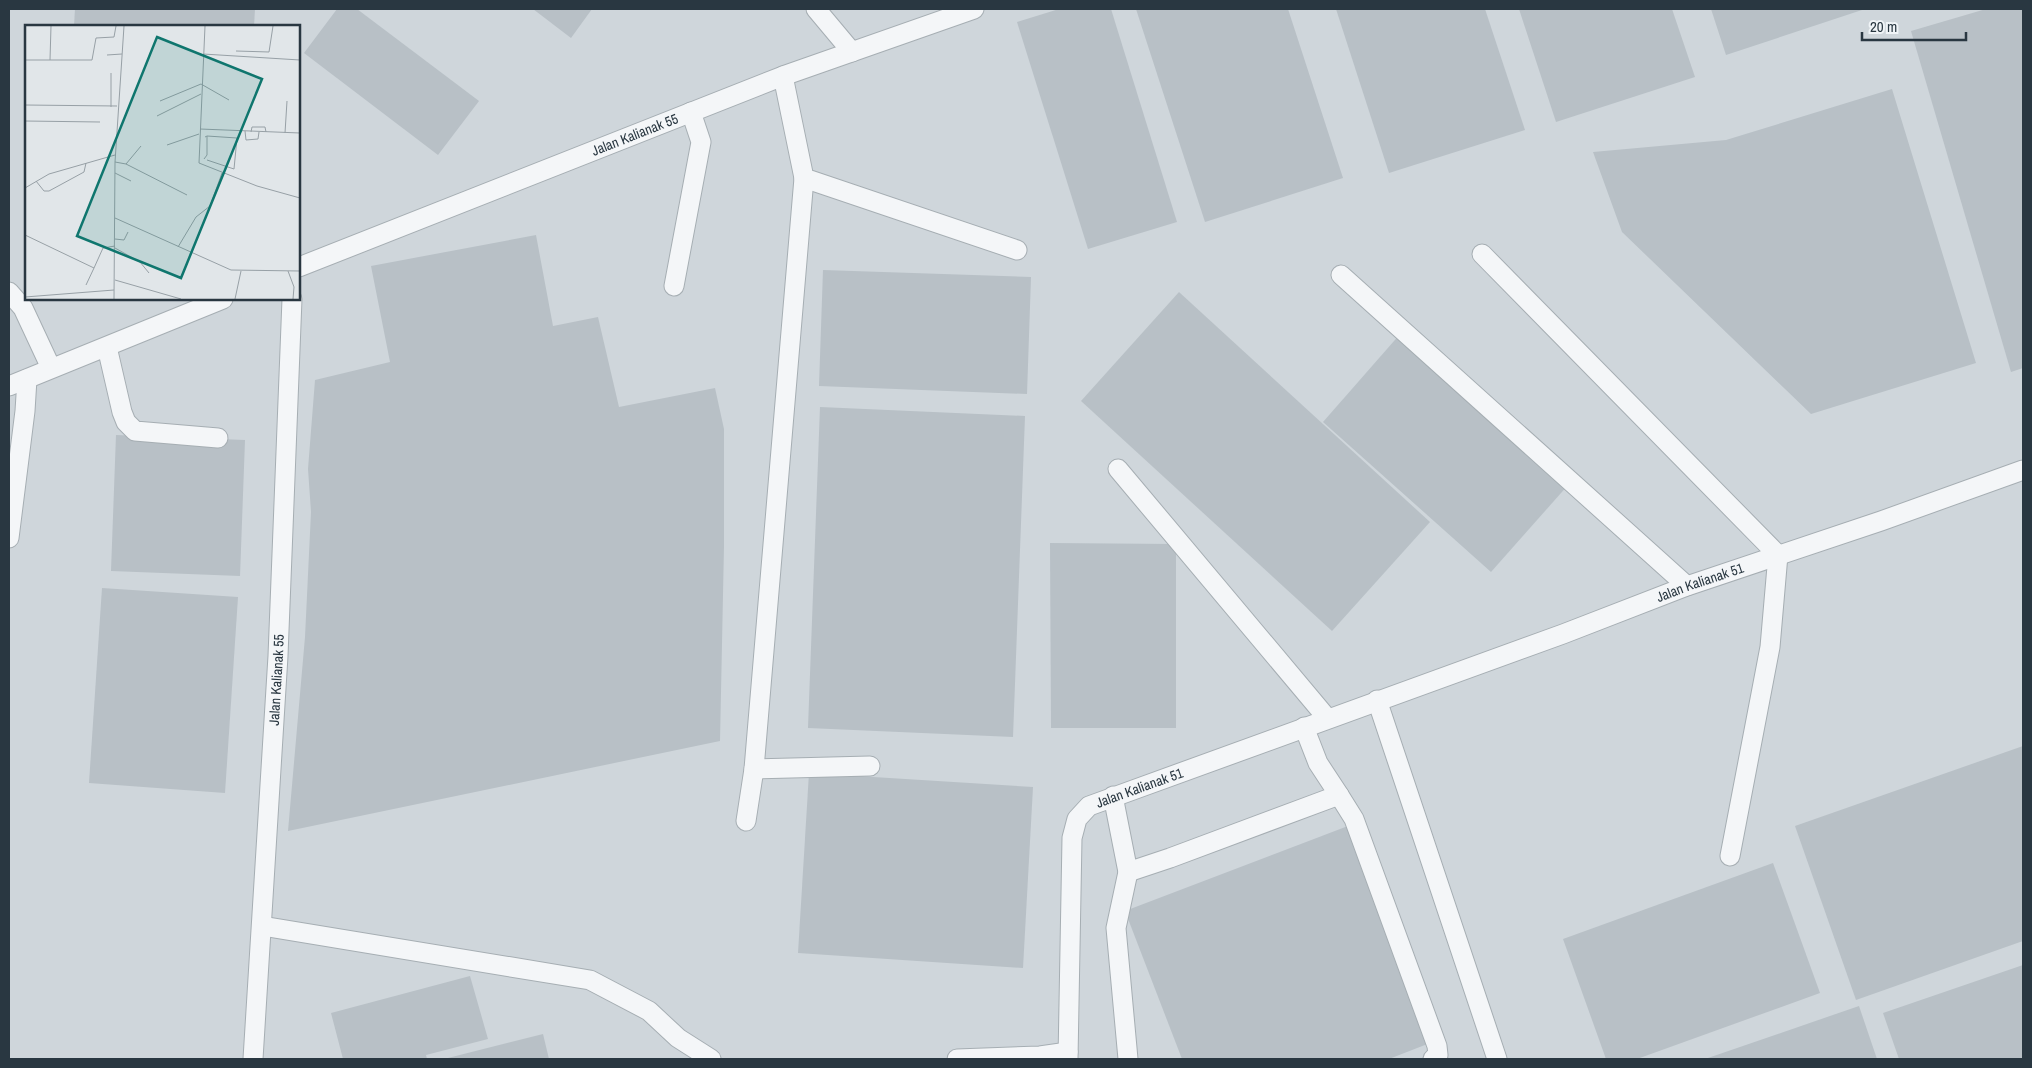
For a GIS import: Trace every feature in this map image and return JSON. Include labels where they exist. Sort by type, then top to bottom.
[{"type":"lane","points":[[816,9],[852,52]]},
{"type":"lane","name":"Jalan Kalianak 55","points":[[300,267],[784,76],[974,9]]},
{"type":"lane","points":[[746,821],[754,769],[804,178],[784,76]]},
{"type":"lane","points":[[674,286],[702,142],[691,112]]},
{"type":"lane","points":[[804,178],[1017,250]]},
{"type":"lane","points":[[1482,254],[1778,555],[1770,647],[1730,856]]},
{"type":"lane","points":[[1340,275],[1687,586]]},
{"type":"lane","points":[[9,292],[23,308],[51,368]]},
{"type":"lane","points":[[9,386],[221,300]]},
{"type":"lane","name":"Jalan Kalianak 55","points":[[253,1059],[278,656],[292,300]]},
{"type":"lane","points":[[107,347],[122,412],[126,422],[135,431],[218,438]]},
{"type":"lane","points":[[9,538],[27,379]]},
{"type":"lane","points":[[1118,469],[1327,718]]},
{"type":"lane","name":"Jalan Kalianak 51","points":[[1068,1056],[1072,838],[1076,819],[1089,806],[1562,634],[1687,586],[1881,521],[2023,470]]},
{"type":"lane","points":[[1377,700],[1497,1059]]},
{"type":"lane","points":[[1304,727],[1318,763],[1354,819],[1437,1046],[1438,1055],[1433,1059]]},
{"type":"lane","points":[[754,769],[870,766]]},
{"type":"lane","points":[[1128,872],[1339,795]]},
{"type":"lane","points":[[1113,796],[1128,872],[1116,928],[1128,1059]]},
{"type":"lane","points":[[262,926],[590,980],[649,1011],[678,1038],[711,1059]]},
{"type":"lane","points":[[956,1059],[1068,1056]]},
{"type":"shaded area","points":[[9,9],[2023,9],[2023,1059],[9,1059]]},
{"type":"building","points":[[75,9],[255,9],[254,25],[74,25]]},
{"type":"building","points":[[337,9],[357,9],[479,101],[438,155],[304,53]]},
{"type":"building","points":[[533,9],[592,9],[571,38]]},
{"type":"building","points":[[1059,9],[1111,9],[1177,222],[1088,249],[1017,22]]},
{"type":"building","points":[[1136,9],[1288,9],[1343,178],[1205,222]]},
{"type":"building","points":[[1336,9],[1485,9],[1525,130],[1389,173]]},
{"type":"building","points":[[1519,9],[1672,9],[1695,77],[1556,122]]},
{"type":"building","points":[[1711,9],[1865,9],[1726,55]]},
{"type":"building","points":[[1986,9],[2023,9],[2023,368],[2011,372],[1911,31]]},
{"type":"building","points":[[1892,89],[1976,363],[1811,414],[1622,232],[1593,152],[1726,140]]},
{"type":"building","points":[[536,235],[553,326],[598,317],[619,407],[715,388],[724,429],[720,741],[288,831],[305,637],[311,512],[308,469],[315,380],[390,362],[371,266]]},
{"type":"building","points":[[823,270],[1031,277],[1027,394],[819,386]]},
{"type":"building","points":[[1179,292],[1430,522],[1332,631],[1081,401]]},
{"type":"building","points":[[1401,333],[1569,484],[1491,572],[1323,422]]},
{"type":"building","points":[[820,407],[1025,416],[1013,737],[808,728]]},
{"type":"building","points":[[116,435],[245,440],[240,576],[111,571]]},
{"type":"building","points":[[1050,543],[1176,544],[1176,728],[1051,728]]},
{"type":"building","points":[[102,588],[238,597],[225,793],[89,783]]},
{"type":"building","points":[[2023,746],[2023,941],[1856,1000],[1795,826]]},
{"type":"building","points":[[809,773],[1033,787],[1023,968],[798,953]]},
{"type":"building","points":[[1348,826],[1430,1043],[1389,1059],[1182,1059],[1125,911]]},
{"type":"building","points":[[1773,863],[1820,993],[1637,1059],[1606,1059],[1563,939]]},
{"type":"building","points":[[2023,965],[2023,1059],[1899,1059],[1883,1013]]},
{"type":"building","points":[[470,976],[488,1039],[426,1055],[427,1059],[343,1059],[331,1013]]},
{"type":"building","points":[[1859,1006],[1877,1059],[1705,1059]]},
{"type":"building","points":[[543,1034],[549,1059],[444,1059]]}]
